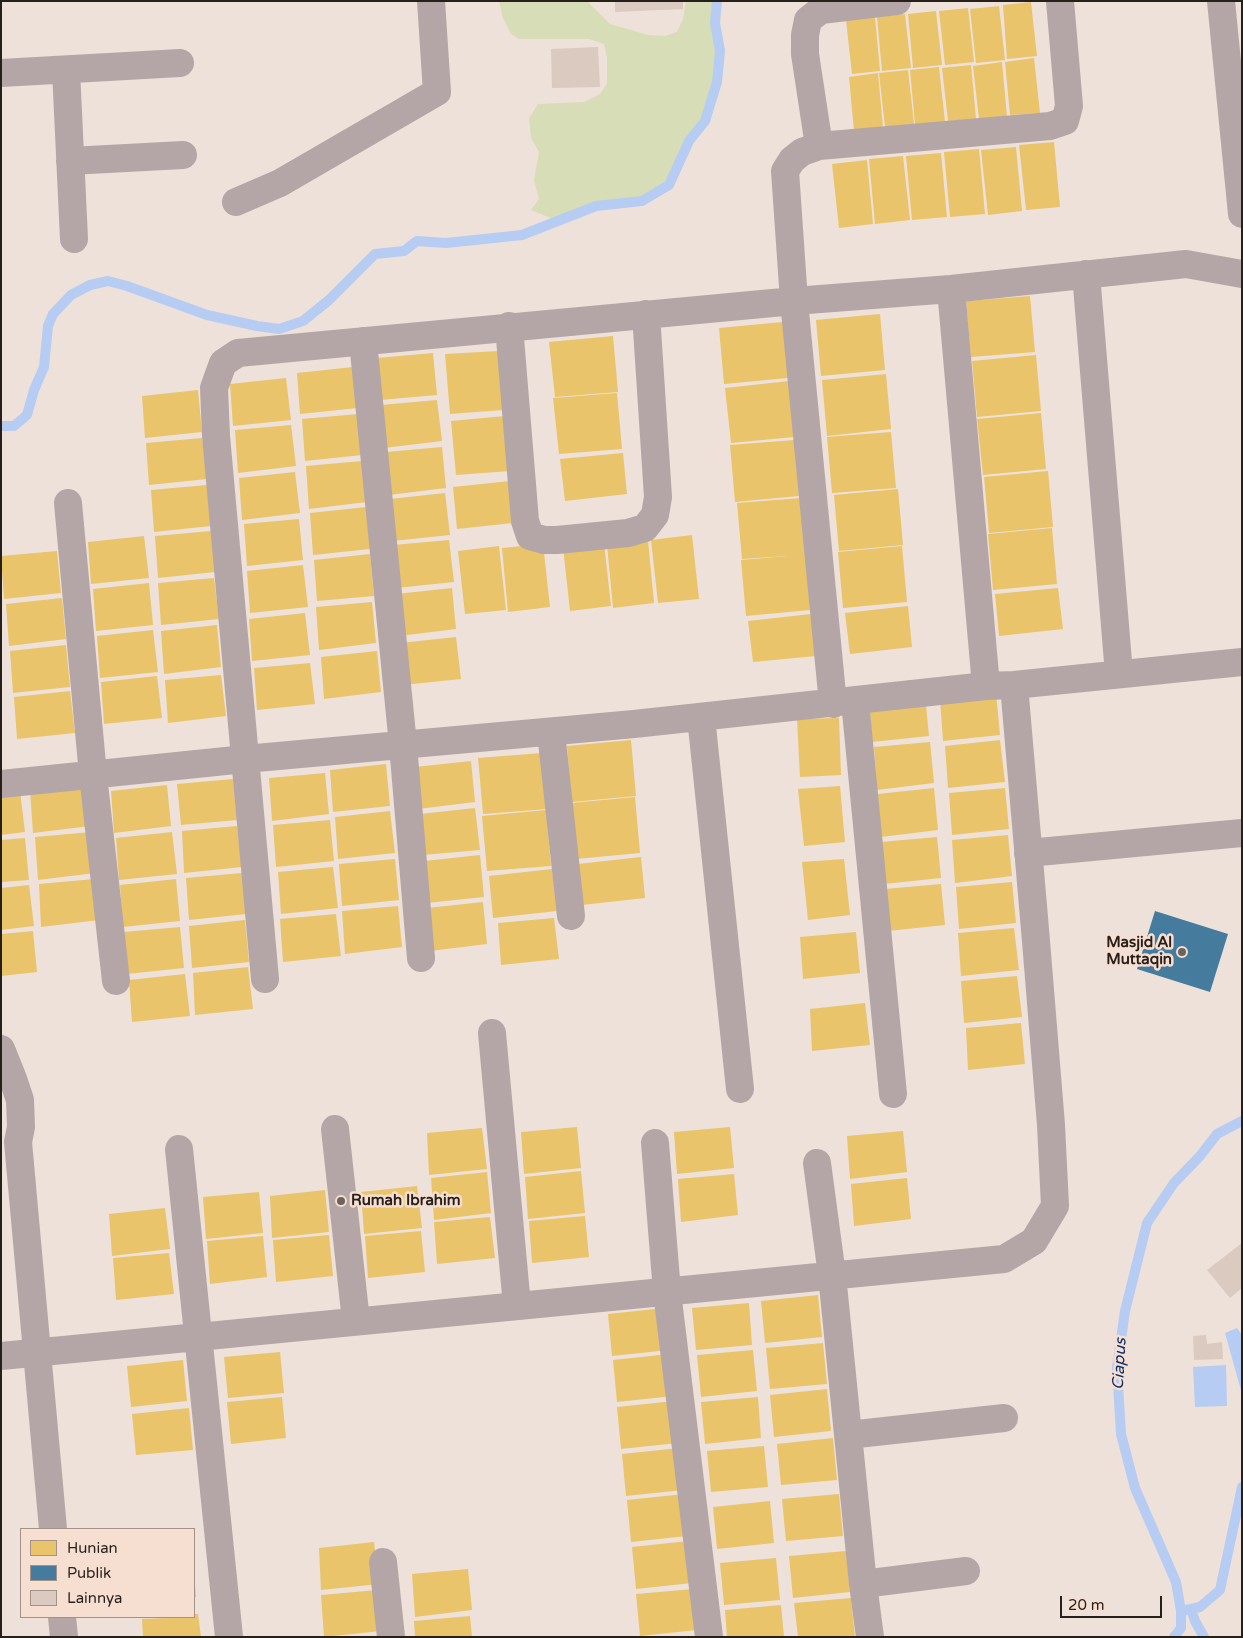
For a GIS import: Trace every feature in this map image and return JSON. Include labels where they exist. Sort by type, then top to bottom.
[{"type":"street","points":[[236,202],[280,183],[437,92],[431,1]]},
{"type":"street","points":[[818,146],[805,54],[805,35],[808,20],[821,10],[897,1]]},
{"type":"street","points":[[893,1094],[794,301],[784,171],[792,160],[802,152],[818,146],[1050,126],[1065,121],[1069,106],[1060,1]]},
{"type":"street","points":[[1221,1],[1242,214]]},
{"type":"street","points":[[1,73],[180,63]]},
{"type":"street","points":[[66,70],[74,239]]},
{"type":"street","points":[[70,160],[182,155]]},
{"type":"street","points":[[265,979],[216,436],[214,388],[223,363],[238,353],[509,326],[951,289],[1186,264],[1242,274]]},
{"type":"street","points":[[1086,274],[1119,674]]},
{"type":"street","points":[[951,289],[986,686]]},
{"type":"street","points":[[509,326],[525,521],[530,536],[544,540],[557,540],[628,533],[645,528],[655,515],[658,497],[646,314]]},
{"type":"street","points":[[363,341],[403,745],[421,958]]},
{"type":"street","points":[[68,503],[93,774],[116,981]]},
{"type":"street","points":[[1,784],[245,759],[551,732],[986,686],[1014,685],[1242,662]]},
{"type":"street","points":[[1,1356],[1004,1259],[1034,1241],[1055,1206],[1051,1125],[1014,685]]},
{"type":"street","points":[[701,717],[740,1089]]},
{"type":"street","points":[[551,732],[570,916]]},
{"type":"street","points":[[1028,853],[1242,833]]},
{"type":"street","points":[[492,1033],[517,1306]]},
{"type":"street","points":[[1,1049],[14,1078],[20,1100],[21,1127],[18,1142],[53,1528]]},
{"type":"street","points":[[335,1129],[356,1321]]},
{"type":"street","points":[[655,1143],[667,1292],[709,1637]]},
{"type":"street","points":[[179,1149],[229,1637]]},
{"type":"street","points":[[817,1163],[832,1275],[870,1637]]},
{"type":"street","points":[[848,1435],[1004,1418]]},
{"type":"street","points":[[383,1562],[391,1637]]},
{"type":"street","points":[[863,1584],[966,1571]]},
{"type":"street","points":[[62,1618],[64,1637]]},
{"type":"green space","points":[[499,1],[587,1],[610,24],[648,35],[665,36],[677,32],[683,19],[686,1],[715,1],[713,23],[719,52],[716,82],[704,120],[687,141],[676,162],[668,184],[640,199],[595,204],[553,219],[531,210],[539,199],[534,180],[539,152],[531,138],[529,118],[538,104],[584,102],[600,94],[607,84],[607,57],[604,44],[589,39],[519,39],[511,34],[503,18]]},
{"type":"water","points":[[1237,1328],[1242,1335],[1242,1394],[1225,1333]]},
{"type":"water","points":[[1226,1365],[1227,1406],[1195,1407],[1193,1367]]},
{"type":"building: Hunian","points":[[1031,2],[1037,56],[1007,59],[1003,5]]},
{"type":"building: Hunian","points":[[999,6],[1005,60],[976,63],[970,9]]},
{"type":"building: Hunian","points":[[968,8],[974,62],[945,65],[939,11]]},
{"type":"building: Hunian","points":[[936,11],[942,65],[913,68],[908,14]]},
{"type":"building: Hunian","points":[[905,14],[911,68],[882,71],[877,17]]},
{"type":"building: Hunian","points":[[875,17],[880,71],[852,74],[846,20]]},
{"type":"building: Hunian","points":[[1034,58],[1040,113],[1010,115],[1005,62]]},
{"type":"building: Hunian","points":[[1002,62],[1007,117],[979,119],[973,66]]},
{"type":"building: Hunian","points":[[971,65],[976,119],[948,121],[942,68]]},
{"type":"building: Hunian","points":[[939,67],[945,122],[915,124],[910,70]]},
{"type":"building: Hunian","points":[[908,70],[914,124],[885,127],[879,73]]},
{"type":"building: Hunian","points":[[878,73],[883,128],[854,131],[849,77]]},
{"type":"building: Hunian","points":[[1054,142],[1060,207],[1026,210],[1019,145]]},
{"type":"building: Hunian","points":[[1016,147],[1022,211],[988,215],[981,150]]},
{"type":"building: Hunian","points":[[979,149],[985,214],[950,217],[944,152]]},
{"type":"building: Hunian","points":[[941,153],[947,217],[912,220],[906,156]]},
{"type":"building: Hunian","points":[[903,156],[910,220],[875,224],[869,159]]},
{"type":"building: Hunian","points":[[867,160],[873,224],[839,228],[832,164]]},
{"type":"building: Hunian","points":[[1030,296],[1035,352],[971,357],[966,301]]},
{"type":"building: Hunian","points":[[880,314],[885,370],[821,376],[816,320]]},
{"type":"building: Hunian","points":[[783,322],[788,378],[724,384],[719,328]]},
{"type":"building: Hunian","points":[[613,336],[618,392],[555,397],[549,342]]},
{"type":"building: Hunian","points":[[499,351],[503,410],[450,414],[445,354]]},
{"type":"building: Hunian","points":[[433,353],[437,395],[380,400],[377,358]]},
{"type":"building: Hunian","points":[[1036,355],[1041,411],[977,417],[972,361]]},
{"type":"building: Hunian","points":[[353,367],[358,408],[300,414],[297,373]]},
{"type":"building: Hunian","points":[[886,374],[891,429],[827,436],[822,380]]},
{"type":"building: Hunian","points":[[286,378],[291,420],[233,426],[230,384]]},
{"type":"building: Hunian","points":[[789,381],[794,437],[731,443],[725,388]]},
{"type":"building: Hunian","points":[[198,390],[202,432],[145,438],[142,396]]},
{"type":"building: Hunian","points":[[617,393],[622,449],[559,454],[553,398]]},
{"type":"building: Hunian","points":[[437,400],[442,441],[384,448],[381,405]]},
{"type":"building: Hunian","points":[[1041,413],[1046,469],[983,475],[977,419]]},
{"type":"building: Hunian","points":[[358,414],[362,455],[305,461],[302,419]]},
{"type":"building: Hunian","points":[[505,416],[510,471],[456,475],[451,421]]},
{"type":"building: Hunian","points":[[291,425],[296,466],[238,473],[235,430]]},
{"type":"building: Hunian","points":[[891,432],[896,488],[832,493],[827,437]]},
{"type":"building: Hunian","points":[[202,438],[207,479],[149,485],[146,443]]},
{"type":"building: Hunian","points":[[794,440],[799,496],[735,502],[730,445]]},
{"type":"building: Hunian","points":[[442,447],[446,488],[389,495],[386,452]]},
{"type":"building: Hunian","points":[[623,453],[627,494],[565,501],[560,459]]},
{"type":"building: Hunian","points":[[362,461],[367,502],[309,509],[306,466]]},
{"type":"building: Hunian","points":[[1048,471],[1053,527],[989,533],[984,477]]},
{"type":"building: Hunian","points":[[295,472],[300,513],[242,520],[239,478]]},
{"type":"building: Hunian","points":[[510,481],[513,523],[457,529],[453,487]]},
{"type":"building: Hunian","points":[[207,485],[211,526],[154,532],[151,490]]},
{"type":"building: Hunian","points":[[898,489],[903,545],[839,551],[834,495]]},
{"type":"building: Hunian","points":[[445,493],[450,535],[393,541],[390,499]]},
{"type":"building: Hunian","points":[[801,498],[810,610],[746,616],[741,560],[788,556],[742,559],[737,503]]},
{"type":"building: Hunian","points":[[366,507],[370,549],[313,555],[310,513]]},
{"type":"building: Hunian","points":[[299,519],[303,560],[247,566],[244,524]]},
{"type":"building: Hunian","points":[[1052,528],[1057,584],[993,590],[988,534]]},
{"type":"building: Hunian","points":[[211,531],[215,572],[158,578],[155,536]]},
{"type":"building: Hunian","points":[[692,535],[699,599],[658,603],[651,540]]},
{"type":"building: Hunian","points":[[144,536],[149,578],[91,584],[88,542]]},
{"type":"building: Hunian","points":[[449,540],[454,582],[396,588],[393,545]]},
{"type":"building: Hunian","points":[[648,540],[654,603],[613,608],[607,544]]},
{"type":"building: Hunian","points":[[604,543],[611,606],[570,611],[563,547]]},
{"type":"building: Hunian","points":[[543,544],[550,607],[508,612],[502,548]]},
{"type":"building: Hunian","points":[[499,546],[506,610],[465,614],[458,551]]},
{"type":"building: Hunian","points":[[902,546],[907,602],[843,608],[838,552]]},
{"type":"building: Hunian","points":[[57,551],[61,593],[4,599],[1,556]]},
{"type":"building: Hunian","points":[[370,554],[374,596],[317,601],[314,560]]},
{"type":"building: Hunian","points":[[303,565],[308,607],[250,613],[247,571]]},
{"type":"building: Hunian","points":[[214,578],[219,619],[161,625],[158,583]]},
{"type":"building: Hunian","points":[[149,583],[153,625],[96,631],[93,589]]},
{"type":"building: Hunian","points":[[452,588],[456,629],[399,636],[396,594]]},
{"type":"building: Hunian","points":[[1058,588],[1063,629],[999,636],[995,594]]},
{"type":"building: Hunian","points":[[62,598],[66,639],[9,646],[6,604]]},
{"type":"building: Hunian","points":[[372,602],[376,643],[319,650],[316,607]]},
{"type":"building: Hunian","points":[[908,606],[912,647],[850,654],[845,613]]},
{"type":"building: Hunian","points":[[305,613],[310,655],[252,661],[249,619]]},
{"type":"building: Hunian","points":[[811,614],[816,656],[753,662],[748,621]]},
{"type":"building: Hunian","points":[[217,625],[221,667],[164,674],[161,631]]},
{"type":"building: Hunian","points":[[153,630],[158,672],[100,678],[97,636]]},
{"type":"building: Hunian","points":[[456,637],[461,679],[403,685],[400,643]]},
{"type":"building: Hunian","points":[[66,645],[70,687],[13,693],[10,651]]},
{"type":"building: Hunian","points":[[377,651],[381,692],[324,699],[321,657]]},
{"type":"building: Hunian","points":[[310,663],[315,704],[257,710],[254,668]]},
{"type":"building: Hunian","points":[[221,675],[226,716],[168,723],[165,680]]},
{"type":"building: Hunian","points":[[157,676],[162,718],[104,724],[101,682]]},
{"type":"building: Hunian","points":[[70,691],[75,733],[17,739],[14,697]]},
{"type":"building: Hunian","points":[[996,693],[1000,735],[943,741],[940,699]]},
{"type":"building: Hunian","points":[[925,695],[929,736],[872,742],[869,700]]},
{"type":"building: Hunian","points":[[839,718],[841,775],[800,777],[797,719]]},
{"type":"building: Hunian","points":[[631,740],[636,796],[572,802],[567,746]]},
{"type":"building: Hunian","points":[[1000,740],[1005,782],[948,788],[945,746]]},
{"type":"building: Hunian","points":[[930,742],[934,783],[877,790],[874,747]]},
{"type":"building: Hunian","points":[[542,753],[547,809],[483,814],[478,758]]},
{"type":"building: Hunian","points":[[471,761],[475,802],[418,809],[415,767]]},
{"type":"building: Hunian","points":[[386,764],[390,806],[333,812],[330,770]]},
{"type":"building: Hunian","points":[[325,773],[329,814],[272,821],[269,778]]},
{"type":"building: Hunian","points":[[233,779],[237,820],[181,825],[177,784]]},
{"type":"building: Hunian","points":[[86,785],[90,826],[33,833],[30,790]]},
{"type":"building: Hunian","points":[[167,785],[171,826],[114,833],[111,791]]},
{"type":"building: Hunian","points":[[840,786],[845,842],[804,846],[798,789]]},
{"type":"building: Hunian","points":[[934,788],[938,830],[881,837],[878,794]]},
{"type":"building: Hunian","points":[[1005,788],[1009,829],[952,835],[949,793]]},
{"type":"building: Hunian","points":[[20,791],[25,832],[1,835],[1,793]]},
{"type":"building: Hunian","points":[[635,797],[640,853],[576,859],[571,803]]},
{"type":"building: Hunian","points":[[475,808],[480,850],[423,855],[420,814]]},
{"type":"building: Hunian","points":[[546,810],[551,866],[487,871],[482,816]]},
{"type":"building: Hunian","points":[[390,811],[395,853],[338,859],[335,817]]},
{"type":"building: Hunian","points":[[330,820],[334,861],[276,867],[273,825]]},
{"type":"building: Hunian","points":[[237,826],[242,867],[184,873],[182,831]]},
{"type":"building: Hunian","points":[[91,832],[95,873],[38,880],[35,837]]},
{"type":"building: Hunian","points":[[172,832],[177,874],[119,880],[116,838]]},
{"type":"building: Hunian","points":[[1008,835],[1012,876],[955,883],[952,840]]},
{"type":"building: Hunian","points":[[937,837],[941,878],[884,884],[881,842]]},
{"type":"building: Hunian","points":[[25,838],[29,880],[1,882],[1,840]]},
{"type":"building: Hunian","points":[[480,855],[484,897],[427,903],[424,861]]},
{"type":"building: Hunian","points":[[641,857],[645,898],[582,905],[578,864]]},
{"type":"building: Hunian","points":[[395,859],[399,900],[342,906],[339,864]]},
{"type":"building: Hunian","points":[[844,859],[850,915],[808,920],[802,862]]},
{"type":"building: Hunian","points":[[333,867],[338,908],[281,914],[278,872]]},
{"type":"building: Hunian","points":[[552,869],[557,911],[493,918],[489,876]]},
{"type":"building: Hunian","points":[[242,873],[246,914],[189,920],[186,878]]},
{"type":"building: Hunian","points":[[94,879],[99,920],[41,927],[39,884]]},
{"type":"building: Hunian","points":[[176,879],[180,921],[123,927],[120,885]]},
{"type":"building: Hunian","points":[[1012,882],[1016,923],[959,929],[956,887]]},
{"type":"building: Hunian","points":[[941,884],[945,925],[888,931],[885,889]]},
{"type":"building: Hunian","points":[[29,885],[34,926],[1,930],[1,888]]},
{"type":"building: Hunian","points":[[483,902],[487,944],[430,951],[427,908]]},
{"type":"building: Hunian","points":[[398,906],[402,947],[345,954],[342,911]]},
{"type":"building: Hunian","points":[[336,914],[341,956],[283,962],[280,919]]},
{"type":"building: Hunian","points":[[554,918],[559,959],[501,965],[498,923]]},
{"type":"building: Hunian","points":[[245,920],[249,962],[192,968],[189,926]]},
{"type":"building: Hunian","points":[[180,927],[184,968],[127,974],[124,932]]},
{"type":"building: Hunian","points":[[1014,928],[1019,970],[961,976],[958,933]]},
{"type":"building: Hunian","points":[[33,931],[37,972],[1,976],[1,934]]},
{"type":"building: Hunian","points":[[856,932],[860,973],[803,979],[800,937]]},
{"type":"building: Hunian","points":[[248,967],[253,1009],[195,1015],[193,973]]},
{"type":"building: Hunian","points":[[185,974],[190,1016],[132,1022],[129,980]]},
{"type":"building: Hunian","points":[[1017,976],[1022,1017],[964,1023],[961,981]]},
{"type":"building: Hunian","points":[[865,1003],[870,1045],[812,1051],[810,1009]]},
{"type":"building: Hunian","points":[[1021,1023],[1025,1064],[968,1070],[966,1028]]},
{"type":"building: Hunian","points":[[577,1127],[581,1168],[524,1174],[521,1132]]},
{"type":"building: Hunian","points":[[730,1127],[734,1168],[677,1174],[674,1132]]},
{"type":"building: Hunian","points":[[482,1128],[487,1169],[429,1175],[427,1133]]},
{"type":"building: Hunian","points":[[903,1131],[907,1172],[850,1179],[847,1136]]},
{"type":"building: Hunian","points":[[581,1171],[585,1213],[528,1219],[525,1177]]},
{"type":"building: Hunian","points":[[487,1172],[491,1213],[434,1220],[431,1178]]},
{"type":"building: Hunian","points":[[734,1174],[738,1215],[681,1222],[678,1179]]},
{"type":"building: Hunian","points":[[907,1178],[911,1219],[854,1226],[851,1184]]},
{"type":"building: Hunian","points":[[417,1186],[422,1228],[364,1234],[361,1192]]},
{"type":"building: Hunian","points":[[325,1190],[329,1232],[272,1238],[270,1196]]},
{"type":"building: Hunian","points":[[259,1192],[263,1233],[206,1239],[203,1197]]},
{"type":"building: Hunian","points":[[165,1208],[170,1249],[112,1256],[109,1214]]},
{"type":"building: Hunian","points":[[585,1216],[589,1257],[532,1263],[529,1221]]},
{"type":"building: Hunian","points":[[490,1217],[495,1258],[437,1264],[434,1222]]},
{"type":"building: Hunian","points":[[421,1231],[425,1272],[368,1278],[365,1236]]},
{"type":"building: Hunian","points":[[329,1235],[333,1276],[276,1282],[273,1240]]},
{"type":"building: Hunian","points":[[263,1236],[267,1277],[210,1284],[207,1241]]},
{"type":"building: Hunian","points":[[169,1253],[174,1294],[116,1300],[113,1258]]},
{"type":"building: Hunian","points":[[818,1295],[822,1337],[765,1343],[761,1301]]},
{"type":"building: Hunian","points":[[749,1303],[752,1345],[696,1350],[692,1308]]},
{"type":"building: Hunian","points":[[664,1308],[669,1350],[612,1356],[608,1314]]},
{"type":"building: Hunian","points":[[823,1343],[827,1384],[770,1389],[766,1348]]},
{"type":"building: Hunian","points":[[753,1350],[757,1391],[701,1397],[697,1355]]},
{"type":"building: Hunian","points":[[280,1352],[284,1393],[228,1398],[224,1357]]},
{"type":"building: Hunian","points":[[669,1354],[673,1396],[617,1402],[613,1360]]},
{"type":"building: Hunian","points":[[183,1360],[187,1401],[131,1407],[127,1366]]},
{"type":"building: Hunian","points":[[827,1389],[831,1431],[774,1437],[770,1395]]},
{"type":"building: Hunian","points":[[282,1397],[286,1438],[231,1444],[227,1402]]},
{"type":"building: Hunian","points":[[758,1397],[761,1438],[705,1444],[701,1402]]},
{"type":"building: Hunian","points":[[674,1401],[678,1443],[621,1449],[617,1407]]},
{"type":"building: Hunian","points":[[189,1408],[193,1450],[136,1455],[132,1414]]},
{"type":"building: Hunian","points":[[833,1438],[837,1480],[781,1485],[777,1444]]},
{"type":"building: Hunian","points":[[764,1446],[768,1487],[711,1492],[707,1451]]},
{"type":"building: Hunian","points":[[679,1448],[683,1490],[626,1496],[622,1454]]},
{"type":"building: Hunian","points":[[684,1494],[687,1536],[631,1542],[627,1500]]},
{"type":"building: Hunian","points":[[839,1494],[843,1536],[786,1541],[782,1499]]},
{"type":"building: Hunian","points":[[770,1501],[774,1543],[717,1549],[713,1507]]},
{"type":"building: Hunian","points":[[688,1541],[692,1583],[636,1589],[632,1547]]},
{"type":"building: Hunian","points":[[374,1542],[379,1584],[321,1590],[319,1548]]},
{"type":"building: Hunian","points":[[846,1551],[850,1592],[793,1598],[789,1556]]},
{"type":"building: Hunian","points":[[776,1558],[780,1600],[724,1605],[720,1563]]},
{"type":"building: Hunian","points":[[468,1569],[472,1610],[415,1617],[412,1574]]},
{"type":"building: Hunian","points":[[693,1589],[697,1630],[640,1636],[636,1594]]},
{"type":"building: Hunian","points":[[377,1590],[381,1631],[324,1637],[321,1595]]},
{"type":"building: Hunian","points":[[851,1598],[855,1637],[798,1637],[794,1603]]},
{"type":"building: Hunian","points":[[781,1605],[784,1637],[727,1637],[725,1610]]},
{"type":"building: Hunian","points":[[195,1614],[198,1614],[201,1637],[143,1637],[142,1619],[195,1618]]},
{"type":"building: Hunian","points":[[470,1616],[472,1637],[415,1637],[414,1621]]},
{"type":"building: Publik","name":"Masjid Al Muttaqin","points":[[1155,911],[1228,934],[1210,992],[1137,969]]},
{"type":"building: Lainnya","points":[[615,1],[683,1],[683,9],[615,12]]},
{"type":"building: Lainnya","points":[[598,47],[600,87],[552,88],[551,49]]},
{"type":"building: Lainnya","points":[[1242,1243],[1242,1288],[1230,1298],[1207,1270]]},
{"type":"building: Lainnya","points":[[1206,1335],[1207,1344],[1222,1342],[1223,1359],[1194,1360],[1193,1336]]},
{"type":"waterway","points":[[1,426],[14,426],[27,415],[34,390],[44,367],[48,326],[53,314],[71,295],[90,285],[108,281],[207,315],[279,329],[303,321],[329,300],[375,254],[404,251],[417,241],[446,243],[522,235],[596,206],[642,201],[669,185],[689,141],[705,121],[717,82],[720,51],[715,23],[717,1]]},
{"type":"waterway","name":"Ciapus","points":[[1174,1637],[1181,1628],[1181,1611],[1176,1582],[1135,1488],[1121,1434],[1117,1368],[1125,1311],[1147,1223],[1174,1183],[1200,1156],[1217,1134],[1242,1121]]},
{"type":"waterway","points":[[1181,1611],[1200,1607],[1220,1590],[1242,1487]]},
{"type":"waterway","points":[[1191,1609],[1204,1637]]},
{"type":"place","name":"Masjid Al Muttaqin","points":[[1182,952]]},
{"type":"place","name":"Rumah Ibrahim","points":[[341,1201]]}]
